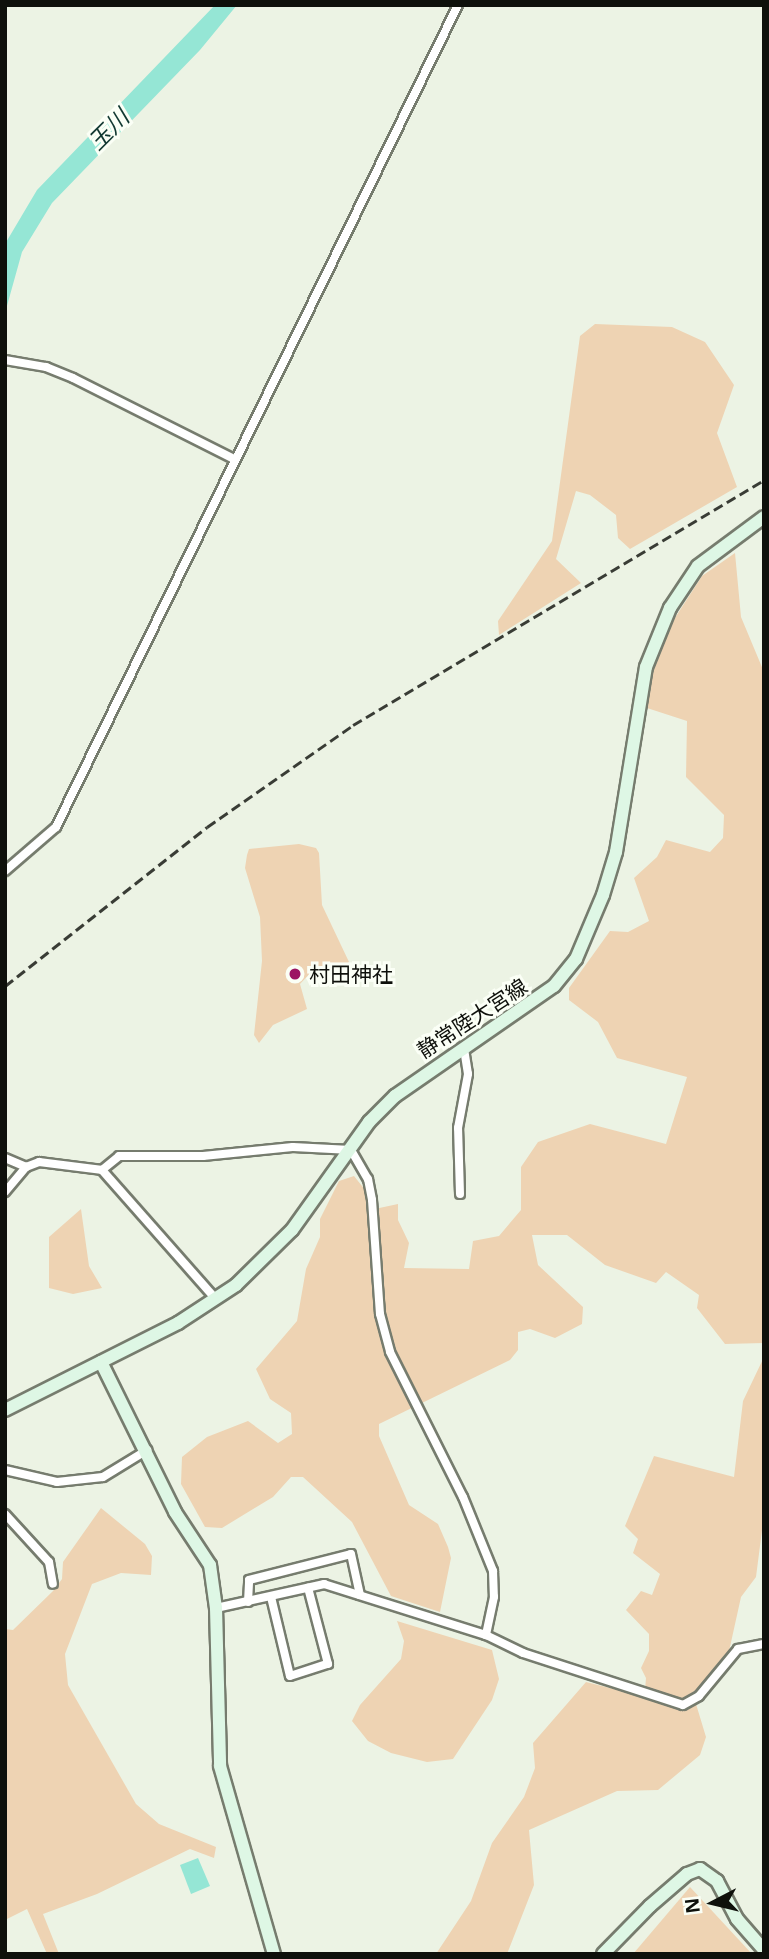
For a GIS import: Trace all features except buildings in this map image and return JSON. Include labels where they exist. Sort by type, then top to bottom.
[{"type":"main road","name":"静常陸大宮線","points":[[5,1410],[178,1324],[215,1298],[292,1230],[369,1122],[402,1089],[531,1005],[576,959],[616,852],[646,667],[670,608],[698,566],[764,517]]},
{"type":"main road","points":[[100,1362],[147,1450],[175,1512],[210,1565],[216,1608],[220,1766],[274,1954]]},
{"type":"main road","points":[[603,1954],[650,1906],[687,1874],[700,1869],[716,1881],[746,1931],[764,1950]]},
{"type":"street","points":[[5,872],[55,827],[458,5]]},
{"type":"street","points":[[8,361],[46,367],[73,378],[234,459]]},
{"type":"street","points":[[460,1194],[458,1128],[468,1074],[464,1049]]},
{"type":"street","points":[[102,1170],[119,1156],[203,1156],[293,1147],[351,1150],[368,1179],[372,1200],[380,1314],[390,1352],[463,1497],[493,1571],[495,1590],[486,1635]]},
{"type":"street","points":[[5,1158],[26,1167]]},
{"type":"street","points":[[5,1192],[26,1167],[39,1162],[102,1170],[215,1298]]},
{"type":"street","points":[[5,1470],[57,1482],[103,1477],[147,1450]]},
{"type":"street","points":[[5,1514],[49,1562],[53,1584]]},
{"type":"street","points":[[248,1602],[249,1580],[351,1554],[360,1595]]},
{"type":"street","points":[[216,1608],[324,1584],[486,1635],[523,1653],[683,1705],[699,1696],[738,1649],[764,1644]]},
{"type":"street","points":[[271,1597],[290,1676],[328,1664],[308,1588]]},
{"type":"shaded area","points":[[595,324],[672,327],[705,342],[734,385],[717,433],[737,487],[630,549],[618,538],[616,515],[590,495],[576,491],[556,559],[581,583],[499,635],[498,621],[552,541],[580,336]]},
{"type":"shaded area","points":[[735,553],[741,617],[764,672],[764,1343],[725,1344],[697,1308],[699,1295],[666,1272],[656,1283],[605,1265],[567,1235],[532,1235],[538,1265],[583,1307],[582,1324],[555,1338],[530,1329],[518,1332],[518,1350],[510,1360],[379,1424],[379,1436],[409,1505],[438,1524],[448,1547],[451,1558],[440,1612],[391,1596],[352,1522],[303,1477],[291,1477],[273,1497],[222,1528],[205,1527],[181,1484],[182,1457],[207,1437],[248,1421],[278,1443],[292,1434],[291,1413],[270,1399],[256,1369],[297,1321],[306,1269],[320,1237],[320,1219],[339,1181],[354,1176],[366,1191],[370,1210],[398,1204],[398,1220],[409,1243],[404,1268],[469,1269],[473,1241],[499,1236],[521,1210],[521,1167],[538,1142],[590,1124],[666,1144],[687,1077],[617,1058],[598,1022],[569,1000],[569,988],[610,931],[628,932],[649,921],[634,878],[657,857],[666,840],[710,852],[723,838],[724,815],[686,777],[687,721],[647,708],[654,667],[671,624],[702,576]]},
{"type":"shaded area","points":[[299,844],[316,848],[319,853],[322,905],[349,962],[340,969],[317,966],[300,984],[307,1009],[273,1025],[259,1043],[254,1035],[262,961],[260,917],[245,868],[247,855],[249,849]]},
{"type":"shaded area","points":[[81,1209],[89,1266],[102,1288],[73,1294],[49,1288],[49,1237]]},
{"type":"shaded area","points":[[764,1357],[764,1515],[756,1577],[741,1597],[726,1665],[696,1704],[706,1737],[700,1755],[658,1790],[617,1791],[529,1830],[534,1885],[507,1954],[436,1954],[471,1901],[492,1843],[524,1797],[535,1768],[533,1743],[586,1682],[634,1694],[645,1690],[646,1678],[641,1668],[649,1651],[649,1634],[626,1610],[641,1591],[652,1595],[660,1574],[633,1553],[638,1539],[625,1526],[654,1456],[734,1477],[743,1401]]},
{"type":"shaded area","points":[[101,1508],[145,1544],[152,1556],[151,1575],[121,1573],[92,1584],[65,1654],[68,1685],[136,1804],[159,1824],[216,1847],[214,1858],[190,1849],[97,1894],[43,1914],[59,1954],[47,1954],[27,1909],[5,1920],[5,1629],[13,1630],[53,1591],[62,1579],[63,1562]]},
{"type":"shaded area","points":[[397,1621],[492,1650],[499,1679],[492,1700],[453,1759],[427,1762],[391,1753],[368,1741],[352,1721],[360,1705],[401,1659],[404,1641]]},
{"type":"shaded area","points":[[690,1887],[752,1954],[633,1954]]},
{"type":"water","name":"玉川","points":[[215,5],[237,5],[200,50],[52,203],[22,252],[5,313],[5,244],[37,190]]},
{"type":"water","points":[[198,1858],[210,1886],[191,1894],[180,1865]]},
{"type":"railway","points":[[5,986],[207,827],[353,725],[764,480]]},
{"type":"place","name":"村田神社","points":[[295,974]]}]
